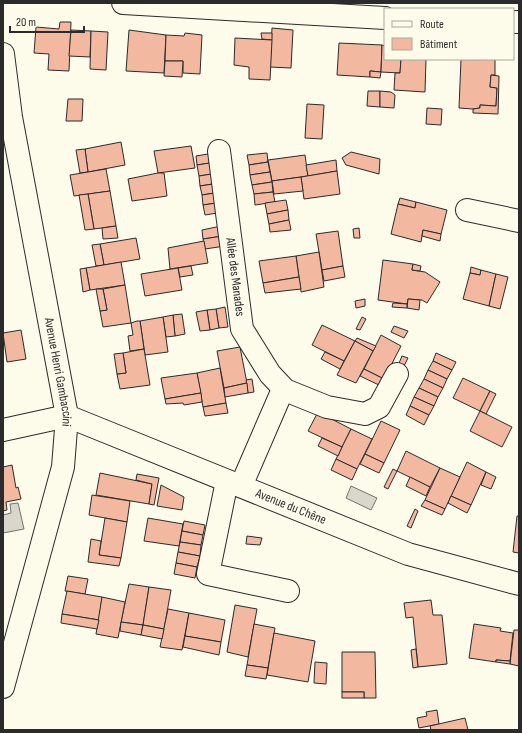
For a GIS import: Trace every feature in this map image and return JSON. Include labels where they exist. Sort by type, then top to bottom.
[{"type":"street","points":[[123,3],[384,18]]},
{"type":"street","name":"Avenue Henri Gambaccini","points":[[3,54],[11,161],[67,416],[63,468],[3,687]]},
{"type":"street","name":"Allée des Manades","points":[[219,151],[242,329],[270,374],[285,390],[327,407],[365,414],[379,407],[397,374]]},
{"type":"street","points":[[467,210],[519,221]]},
{"type":"street","points":[[285,390],[280,396],[234,484],[208,574],[288,591]]},
{"type":"street","points":[[3,430],[67,416]]},
{"type":"street","name":"Avenue du Chêne","points":[[67,416],[408,554],[519,584]]},
{"type":"shaded area","points":[[351,486],[377,498],[371,510],[346,498]]},
{"type":"shaded area","points":[[18,503],[24,529],[3,533],[3,515],[11,513],[10,504]]},
{"type":"building","points":[[60,22],[71,22],[69,71],[48,70],[49,54],[34,53],[36,27],[59,29]]},
{"type":"building","points":[[272,28],[293,30],[291,68],[270,67]]},
{"type":"building","points":[[71,30],[91,31],[90,57],[69,56]]},
{"type":"building","points":[[129,30],[166,35],[164,73],[126,71]]},
{"type":"building","points":[[91,31],[108,32],[106,70],[90,69]]},
{"type":"building","points":[[185,33],[202,35],[200,74],[183,73],[183,61],[165,61],[166,35],[184,36]]},
{"type":"building","points":[[261,33],[272,33],[272,40],[262,39]]},
{"type":"building","points":[[235,38],[272,40],[270,80],[249,79],[249,67],[234,65]]},
{"type":"building","points":[[339,43],[382,45],[381,72],[370,71],[370,77],[337,75]]},
{"type":"building","points":[[382,45],[384,46],[384,60],[401,60],[400,73],[381,72]]},
{"type":"building","points":[[401,60],[426,60],[425,92],[394,90],[395,73],[400,73]]},
{"type":"building","points":[[461,60],[495,60],[495,75],[491,75],[490,87],[497,88],[496,106],[480,105],[480,108],[473,109],[459,108]]},
{"type":"building","points":[[165,61],[183,61],[182,77],[164,76]]},
{"type":"building","points":[[370,71],[381,72],[380,78],[370,77]]},
{"type":"building","points":[[491,75],[499,76],[498,114],[473,113],[473,109],[480,108],[480,105],[496,106],[497,88],[490,87]]},
{"type":"building","points":[[368,91],[380,91],[380,107],[367,106]]},
{"type":"building","points":[[380,91],[391,92],[395,95],[394,108],[380,107]]},
{"type":"building","points":[[68,99],[83,99],[82,121],[66,121]]},
{"type":"building","points":[[307,104],[324,105],[322,139],[305,138]]},
{"type":"building","points":[[427,108],[442,109],[441,125],[426,124]]},
{"type":"building","points":[[121,142],[125,165],[88,172],[85,149]]},
{"type":"building","points":[[191,146],[195,168],[158,173],[154,151]]},
{"type":"building","points":[[85,149],[88,172],[80,173],[76,150]]},
{"type":"building","points":[[351,152],[380,159],[379,174],[346,165],[342,158]]},
{"type":"building","points":[[214,153],[216,162],[197,165],[196,156]]},
{"type":"building","points":[[267,153],[268,162],[249,165],[247,155]]},
{"type":"building","points":[[305,155],[308,176],[272,181],[268,160]]},
{"type":"building","points":[[336,160],[337,171],[308,176],[306,165]]},
{"type":"building","points":[[216,162],[218,173],[199,176],[197,165]]},
{"type":"building","points":[[268,162],[270,172],[250,175],[249,165]]},
{"type":"building","points":[[106,169],[110,191],[74,196],[70,175]]},
{"type":"building","points":[[337,171],[340,194],[304,199],[301,177]]},
{"type":"building","points":[[270,172],[272,182],[252,185],[250,175]]},
{"type":"building","points":[[164,173],[167,196],[132,201],[128,179]]},
{"type":"building","points":[[218,173],[219,183],[200,186],[199,176]]},
{"type":"building","points":[[301,177],[303,191],[274,194],[272,181]]},
{"type":"building","points":[[272,182],[273,192],[254,194],[252,185]]},
{"type":"building","points":[[219,183],[221,192],[202,195],[200,186]]},
{"type":"building","points":[[110,191],[116,226],[94,229],[88,194]]},
{"type":"building","points":[[221,192],[223,202],[203,205],[202,195]]},
{"type":"building","points":[[273,192],[275,202],[255,205],[254,194]]},
{"type":"building","points":[[88,194],[94,229],[85,230],[79,195]]},
{"type":"building","points":[[400,198],[416,202],[415,208],[398,204]]},
{"type":"building","points":[[286,200],[288,210],[267,214],[265,203]]},
{"type":"building","points":[[223,202],[224,212],[205,215],[203,205]]},
{"type":"building","points":[[416,202],[447,210],[441,234],[423,230],[421,242],[391,234],[398,204],[415,208]]},
{"type":"building","points":[[288,210],[289,220],[269,224],[267,214]]},
{"type":"building","points":[[289,220],[291,230],[270,232],[269,224]]},
{"type":"building","points":[[116,226],[118,238],[103,239],[102,228]]},
{"type":"building","points":[[221,226],[223,236],[203,239],[202,230]]},
{"type":"building","points":[[359,228],[360,238],[354,238],[353,229]]},
{"type":"building","points":[[423,230],[441,234],[440,241],[422,236]]},
{"type":"building","points":[[338,231],[343,266],[322,270],[316,234]]},
{"type":"building","points":[[223,236],[225,246],[205,249],[203,239]]},
{"type":"building","points":[[136,238],[140,259],[104,265],[100,244]]},
{"type":"building","points":[[204,241],[208,263],[170,269],[168,248]]},
{"type":"building","points":[[100,244],[104,265],[96,266],[92,245]]},
{"type":"building","points":[[319,252],[324,287],[301,292],[296,256]]},
{"type":"building","points":[[296,256],[299,277],[263,283],[259,261]]},
{"type":"building","points":[[383,260],[413,264],[412,270],[425,272],[440,282],[427,303],[422,300],[408,299],[407,304],[378,300]]},
{"type":"building","points":[[121,262],[125,285],[90,290],[86,268]]},
{"type":"building","points":[[413,264],[421,266],[420,271],[412,270]]},
{"type":"building","points":[[191,266],[193,275],[180,277],[178,268]]},
{"type":"building","points":[[343,266],[345,277],[324,281],[322,270]]},
{"type":"building","points":[[471,267],[481,270],[480,275],[470,273]]},
{"type":"building","points":[[86,268],[90,290],[83,292],[80,269]]},
{"type":"building","points":[[178,268],[182,290],[145,296],[141,274]]},
{"type":"building","points":[[481,270],[496,274],[489,306],[463,299],[470,273],[480,275]]},
{"type":"building","points":[[496,274],[508,277],[500,309],[489,306]]},
{"type":"building","points":[[299,277],[301,289],[265,293],[263,283]]},
{"type":"building","points":[[125,285],[131,323],[103,327],[100,311],[107,310],[103,289]]},
{"type":"building","points":[[96,289],[103,289],[107,310],[100,311]]},
{"type":"building","points":[[365,299],[365,306],[356,308],[355,301]]},
{"type":"building","points":[[408,299],[420,300],[419,310],[407,308]]},
{"type":"building","points":[[393,303],[407,304],[407,308],[392,307]]},
{"type":"building","points":[[225,307],[228,327],[219,328],[216,309]]},
{"type":"building","points":[[216,309],[219,328],[210,330],[207,310]]},
{"type":"building","points":[[207,310],[210,330],[200,331],[196,312]]},
{"type":"building","points":[[182,314],[185,334],[175,336],[173,315]]},
{"type":"building","points":[[173,315],[175,336],[166,337],[163,317]]},
{"type":"building","points":[[163,317],[168,352],[145,355],[140,321]]},
{"type":"building","points":[[362,317],[366,319],[360,330],[356,329]]},
{"type":"building","points":[[140,321],[144,349],[130,351],[128,336],[133,335],[131,323]]},
{"type":"building","points":[[322,325],[355,341],[344,361],[312,345]]},
{"type":"building","points":[[394,326],[408,331],[404,338],[391,332]]},
{"type":"building","points":[[21,330],[26,359],[7,362],[3,333]]},
{"type":"building","points":[[381,335],[401,346],[384,379],[364,369]]},
{"type":"building","points":[[357,338],[376,346],[373,351],[355,341]]},
{"type":"building","points":[[355,341],[373,351],[356,383],[337,375]]},
{"type":"building","points":[[240,347],[247,383],[224,388],[217,351]]},
{"type":"building","points":[[144,349],[150,385],[120,389],[117,374],[126,373],[123,353]]},
{"type":"building","points":[[325,352],[344,361],[340,369],[321,359]]},
{"type":"building","points":[[123,353],[126,373],[117,374],[114,354]]},
{"type":"building","points":[[436,353],[456,362],[452,370],[433,361]]},
{"type":"building","points":[[402,356],[408,358],[402,370],[397,368]]},
{"type":"building","points":[[433,361],[452,370],[447,379],[428,370]]},
{"type":"building","points":[[220,368],[226,403],[203,407],[197,373]]},
{"type":"building","points":[[364,369],[384,379],[381,386],[360,376]]},
{"type":"building","points":[[428,370],[447,379],[443,388],[424,379]]},
{"type":"building","points":[[197,373],[201,393],[165,399],[161,378]]},
{"type":"building","points":[[463,378],[490,391],[480,411],[453,398]]},
{"type":"building","points":[[252,379],[254,392],[248,393],[246,380]]},
{"type":"building","points":[[424,379],[443,388],[438,397],[419,388]]},
{"type":"building","points":[[247,383],[248,393],[225,397],[224,388]]},
{"type":"building","points":[[419,388],[438,397],[434,406],[414,397]]},
{"type":"building","points":[[490,391],[496,394],[486,414],[480,411]]},
{"type":"building","points":[[201,393],[202,402],[184,405],[183,403],[166,404],[165,399]]},
{"type":"building","points":[[414,397],[434,406],[429,415],[410,406]]},
{"type":"building","points":[[226,403],[228,413],[205,416],[203,407]]},
{"type":"building","points":[[410,406],[429,415],[424,425],[406,415]]},
{"type":"building","points":[[480,411],[512,427],[502,447],[470,431]]},
{"type":"building","points":[[318,412],[351,429],[342,447],[308,431]]},
{"type":"building","points":[[381,421],[400,430],[384,463],[365,454]]},
{"type":"building","points":[[351,429],[372,439],[357,469],[336,459]]},
{"type":"building","points":[[322,438],[342,447],[338,456],[318,446]]},
{"type":"building","points":[[406,451],[440,468],[430,487],[397,471]]},
{"type":"building","points":[[365,454],[384,463],[379,473],[360,464]]},
{"type":"building","points":[[336,459],[357,469],[352,480],[331,470]]},
{"type":"building","points":[[467,462],[486,472],[471,505],[451,496]]},
{"type":"building","points":[[12,465],[16,488],[18,487],[21,499],[6,502],[7,510],[3,511],[3,467]]},
{"type":"building","points":[[440,468],[460,477],[445,509],[425,500]]},
{"type":"building","points":[[393,469],[397,471],[388,489],[384,487]]},
{"type":"building","points":[[486,472],[496,477],[491,489],[481,485]]},
{"type":"building","points":[[100,473],[152,484],[149,504],[96,495]]},
{"type":"building","points":[[137,474],[159,478],[154,505],[149,504],[152,484],[136,480]]},
{"type":"building","points":[[410,477],[430,487],[426,496],[406,486]]},
{"type":"building","points":[[161,485],[184,497],[182,510],[157,506]]},
{"type":"building","points":[[92,495],[130,501],[127,522],[89,515]]},
{"type":"building","points":[[451,496],[471,505],[467,513],[448,503]]},
{"type":"building","points":[[425,500],[445,509],[442,515],[421,506]]},
{"type":"building","points":[[415,509],[418,511],[411,528],[407,526]]},
{"type":"building","points":[[517,516],[519,516],[519,553],[513,552]]},
{"type":"building","points":[[105,518],[127,522],[121,558],[99,555]]},
{"type":"building","points":[[148,518],[183,524],[179,546],[144,541]]},
{"type":"building","points":[[184,521],[205,525],[203,535],[182,531]]},
{"type":"building","points":[[182,531],[203,535],[201,545],[180,542]]},
{"type":"building","points":[[247,536],[262,538],[260,545],[246,544]]},
{"type":"building","points":[[91,539],[101,541],[99,555],[121,558],[119,566],[88,562]]},
{"type":"building","points":[[180,542],[201,545],[200,556],[178,552]]},
{"type":"building","points":[[178,552],[200,556],[197,567],[176,563]]},
{"type":"building","points":[[176,563],[197,567],[195,578],[174,574]]},
{"type":"building","points":[[68,576],[88,579],[85,594],[65,591]]},
{"type":"building","points":[[129,584],[149,587],[143,625],[121,622]]},
{"type":"building","points":[[149,587],[171,590],[164,629],[143,625]]},
{"type":"building","points":[[67,591],[102,597],[99,620],[62,614]]},
{"type":"building","points":[[102,597],[125,602],[118,638],[96,634]]},
{"type":"building","points":[[431,600],[433,615],[442,615],[447,664],[418,667],[413,617],[406,618],[404,603]]},
{"type":"building","points":[[235,605],[257,609],[248,657],[227,652]]},
{"type":"building","points":[[168,609],[189,613],[182,650],[160,647]]},
{"type":"building","points":[[189,613],[225,620],[221,642],[185,636]]},
{"type":"building","points":[[62,614],[99,620],[97,629],[61,623]]},
{"type":"building","points":[[121,622],[143,625],[141,635],[120,631]]},
{"type":"building","points":[[254,624],[275,628],[268,668],[247,665]]},
{"type":"building","points":[[474,624],[501,628],[500,631],[513,633],[510,661],[496,660],[496,662],[469,658]]},
{"type":"building","points":[[143,625],[164,629],[162,639],[141,635]]},
{"type":"building","points":[[514,630],[519,630],[519,666],[510,664]]},
{"type":"building","points":[[274,633],[315,641],[308,682],[267,675]]},
{"type":"building","points":[[185,636],[221,642],[219,655],[183,647]]},
{"type":"building","points":[[416,649],[418,667],[413,668],[411,650]]},
{"type":"building","points":[[342,652],[375,652],[376,698],[364,698],[364,692],[342,692]]},
{"type":"building","points":[[496,660],[510,661],[510,664],[496,662]]},
{"type":"building","points":[[315,662],[327,663],[326,684],[314,683]]},
{"type":"building","points":[[247,665],[268,668],[266,679],[245,676]]},
{"type":"building","points":[[342,692],[364,692],[364,698],[342,698]]},
{"type":"building","points":[[437,710],[439,724],[419,728],[417,718],[427,716],[426,712]]},
{"type":"building","points":[[465,718],[468,730],[431,730],[430,726]]}]
